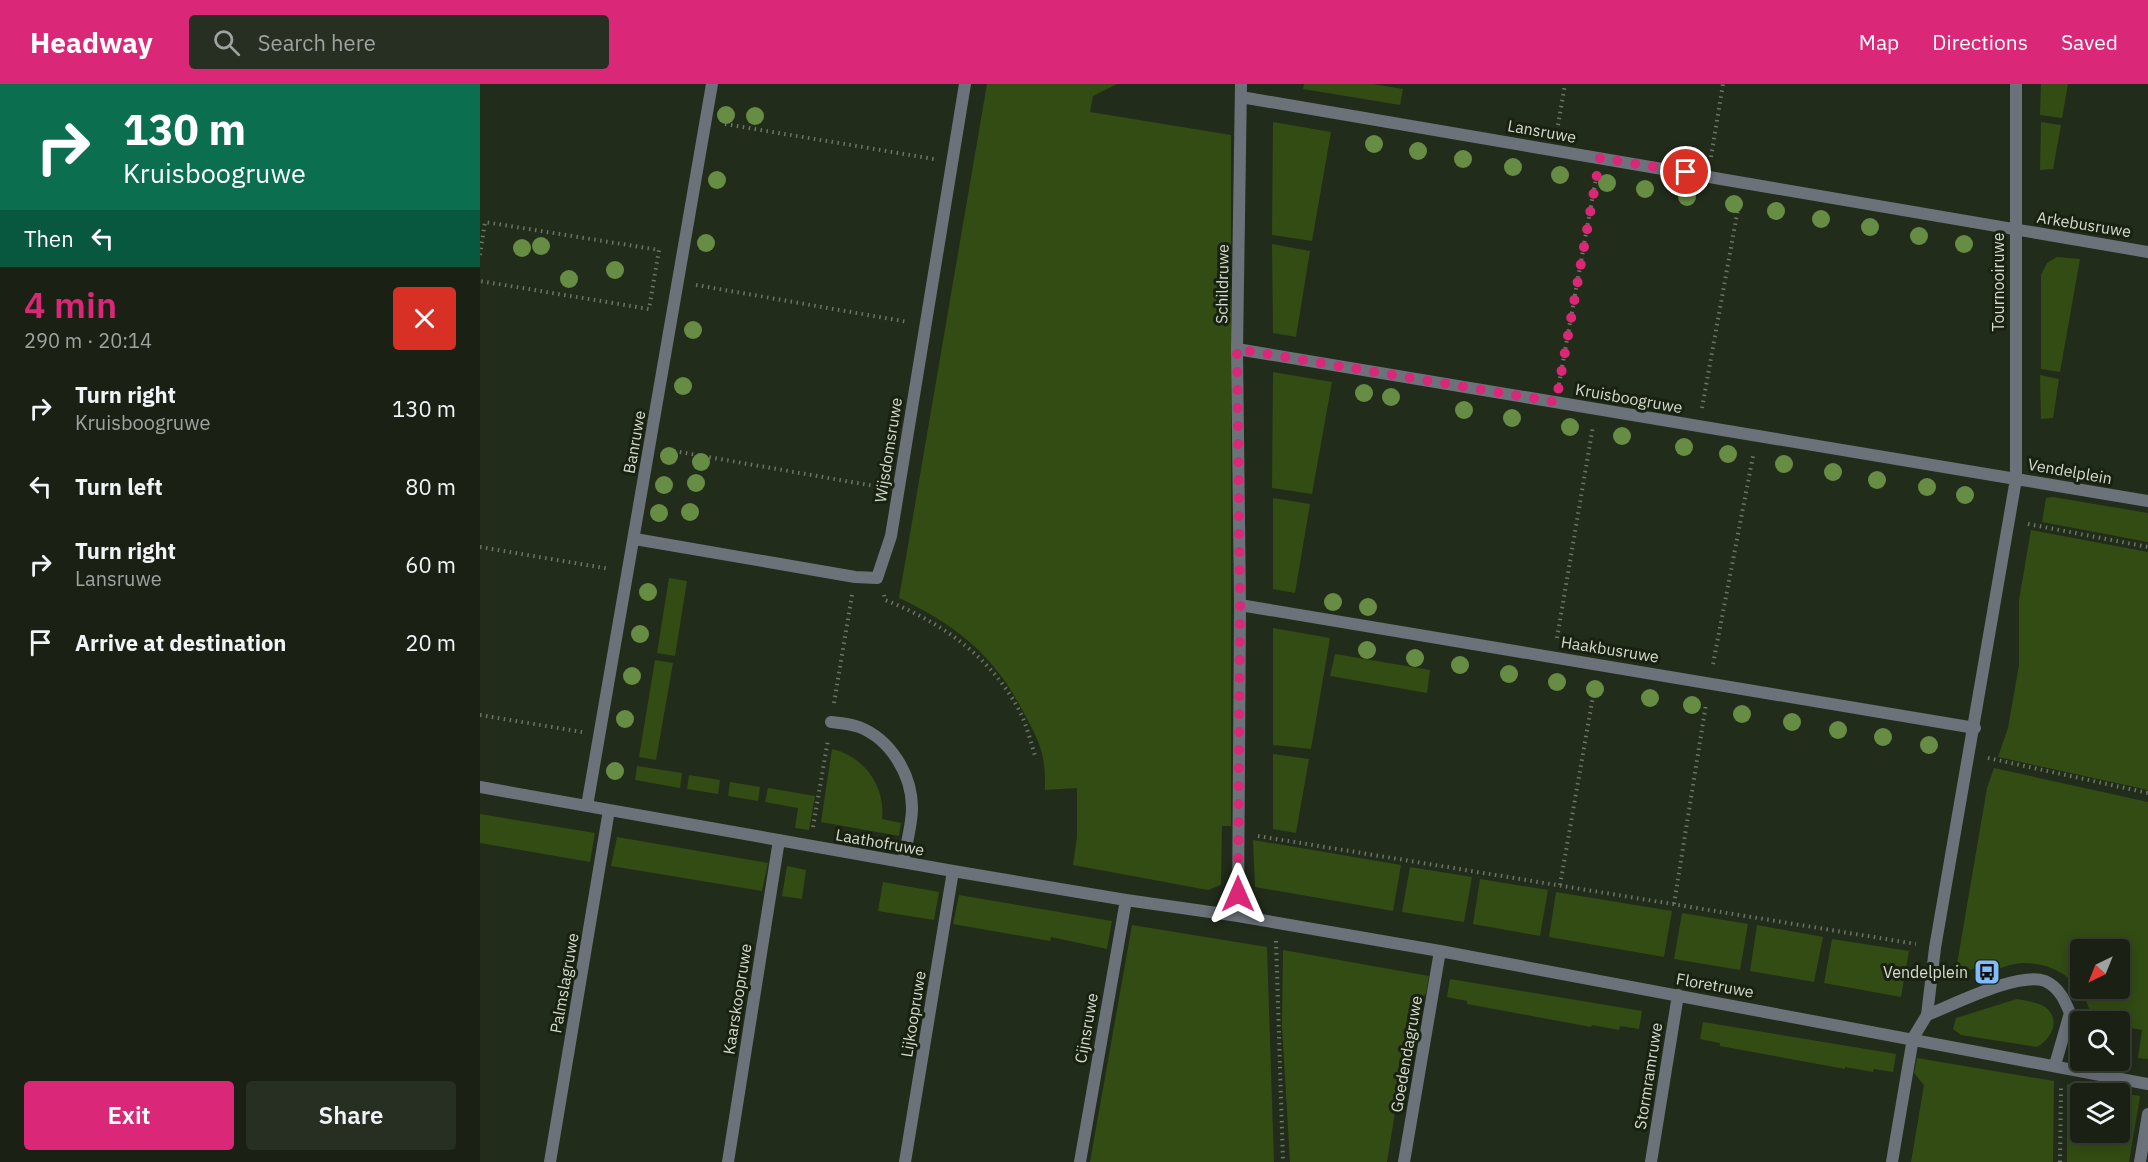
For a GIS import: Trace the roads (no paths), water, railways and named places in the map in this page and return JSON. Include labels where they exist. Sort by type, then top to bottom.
[{"type":"street","name":"Banruwe","points":[[587,806],[680,282],[712,84]]},
{"type":"street","name":"Wijsdomsruwe","points":[[635,538],[855,577],[877,578],[889,544],[965,84]]},
{"type":"street","name":"Tournooiruwe","points":[[2016,84],[2014,230],[2016,479]]},
{"type":"street","name":"Lansruwe","points":[[1241,90],[1554,150],[2014,230]]},
{"type":"street","name":"Schildruwe","points":[[1238,916],[1240,605],[1237,349],[1241,90]]},
{"type":"street","name":"Arkebusruwe","points":[[2014,230],[2148,252]]},
{"type":"street","name":"Kruisboogruwe","points":[[1237,349],[2016,479]]},
{"type":"street","name":"Vendelplein","points":[[1912,1038],[1927,1015],[1935,948],[1975,728],[2016,479],[2148,501]]},
{"type":"street","name":"Haakbusruwe","points":[[1240,605],[1599,663],[1975,728]]},
{"type":"street","points":[[831,722],[859,727],[878,738],[903,768],[910,788],[912,808],[903,862]]},
{"type":"street","name":"Laathofruwe","points":[[480,787],[953,871],[1275,923]]},
{"type":"street","name":"Palmslagruwe","points":[[550,1162],[609,810]]},
{"type":"street","name":"Kaarskoopruwe","points":[[728,1162],[779,840]]},
{"type":"street","name":"Lijkoopruwe","points":[[905,1162],[953,871]]},
{"type":"street","name":"Cijnsruwe","points":[[1080,1162],[1126,900]]},
{"type":"street","name":"Floretruwe","points":[[1275,923],[1912,1038],[2148,1084]]},
{"type":"street","name":"Goedendagruwe","points":[[1404,1162],[1440,951]]},
{"type":"street","points":[[1927,1015],[2023,980],[2045,981],[2062,994],[2070,1013],[2058,1066]]},
{"type":"street","name":"Stormramruwe","points":[[1651,1162],[1678,995]]},
{"type":"street","points":[[1892,1162],[1912,1038]]},
{"type":"street","points":[[2140,1162],[2148,1114]]},
{"type":"place","name":"Vendelplein","points":[[1987,972]]}]
